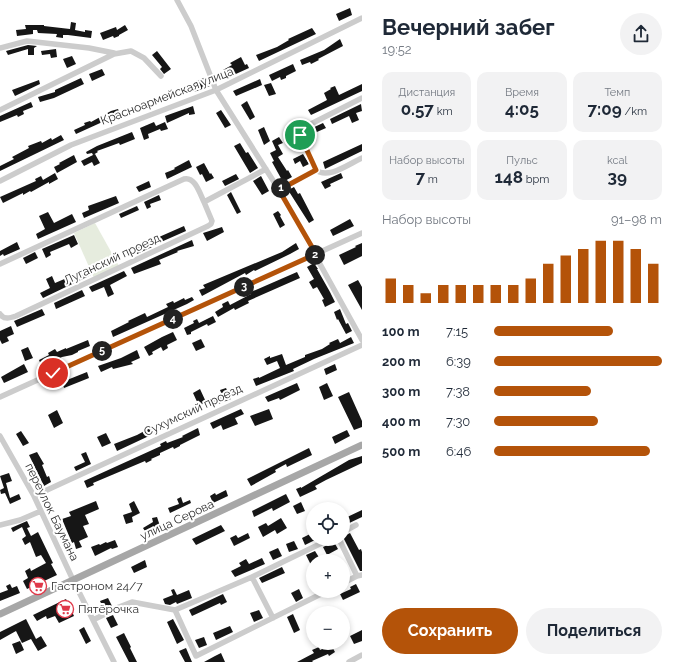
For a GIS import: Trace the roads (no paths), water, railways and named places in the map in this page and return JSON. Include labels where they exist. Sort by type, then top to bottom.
[{"type":"main road","name":"улица Серова","points":[[0,614],[362,445]]},
{"type":"street","points":[[177,0],[191,26],[216,90],[279,190],[362,338]]},
{"type":"street","name":"Красноармейская улица","points":[[0,181],[71,145],[216,90],[362,18]]},
{"type":"street","points":[[0,48],[27,41],[89,48],[114,54]]},
{"type":"street","points":[[0,110],[114,54],[131,51],[144,58],[161,76]]},
{"type":"street","points":[[362,98],[301,130],[300,135],[316,170],[319,172],[326,174],[331,173],[362,158]]},
{"type":"street","points":[[204,202],[266,169]]},
{"type":"street","points":[[279,190],[316,170]]},
{"type":"street","name":"Луганский проезд","points":[[0,264],[187,178],[193,181],[212,221],[208,226],[16,316],[4,318],[0,314]]},
{"type":"street","points":[[0,397],[362,233]]},
{"type":"street","name":"Сухумский проезд","points":[[34,496],[362,345]]},
{"type":"street","name":"переулок Баумана","points":[[0,436],[34,496],[73,580],[114,662]]},
{"type":"street","points":[[0,525],[20,520],[41,511]]},
{"type":"street","points":[[350,528],[356,524]]},
{"type":"street","points":[[93,620],[132,602],[175,610],[252,577],[316,546]]},
{"type":"street","points":[[343,546],[360,576],[350,580]]},
{"type":"street","points":[[252,577],[273,618]]},
{"type":"street","points":[[175,610],[196,656],[314,598]]},
{"type":"street","points":[[349,662],[362,655]]},
{"type":"place","name":"Гастроном 24/7","points":[[38,586]]},
{"type":"place","name":"Пятёрочка","points":[[65,609]]}]
